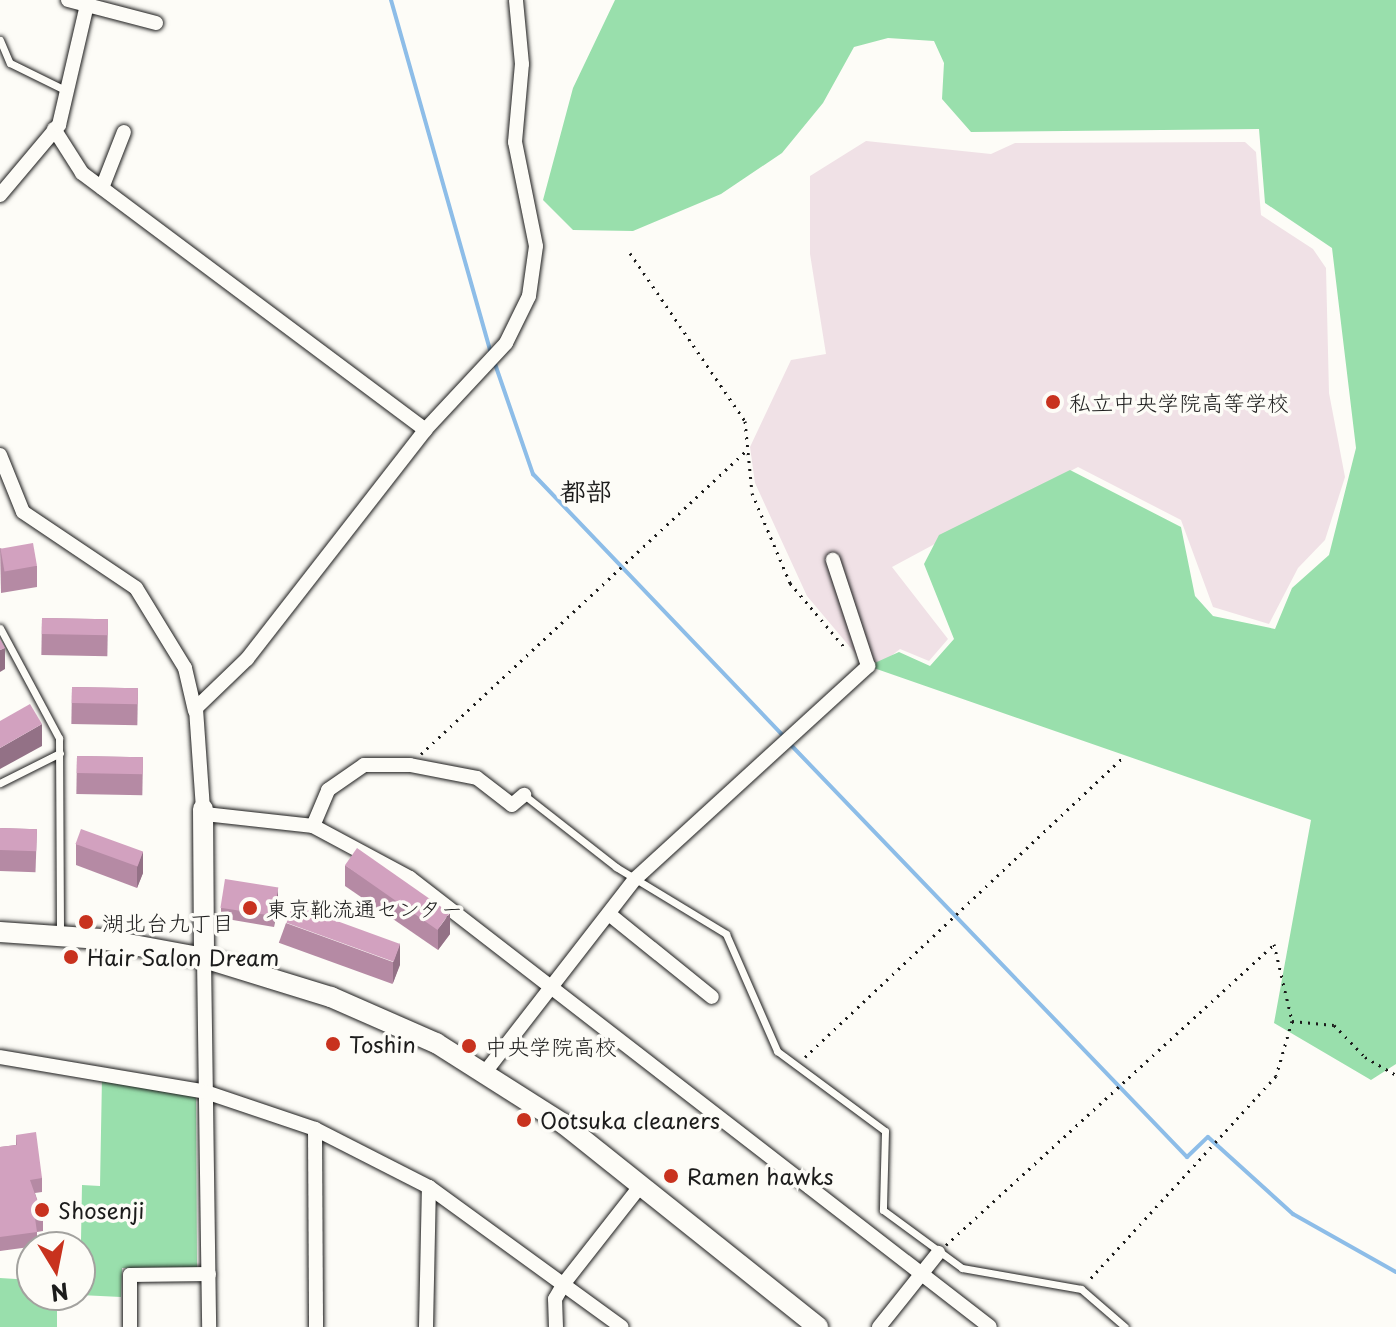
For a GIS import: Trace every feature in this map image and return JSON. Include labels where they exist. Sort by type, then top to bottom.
[{"type":"street","points":[[68,0],[156,23]]},
{"type":"street","points":[[195,711],[247,659],[425,430],[492,358],[529,296],[536,246],[515,142],[522,64],[516,0]]},
{"type":"street","points":[[0,195],[54,129],[67,91],[87,5]]},
{"type":"street","points":[[54,129],[102,188],[425,430]]},
{"type":"street","points":[[102,188],[124,132]]},
{"type":"street","points":[[0,455],[23,512],[136,588],[185,668],[195,711],[204,811],[209,1327]]},
{"type":"street","points":[[486,1071],[635,879],[864,670],[833,560]]},
{"type":"street","points":[[313,826],[342,774],[364,765],[410,765],[477,778],[512,805],[524,795]]},
{"type":"street","points":[[204,811],[313,826],[410,878],[556,984],[990,1327]]},
{"type":"street","points":[[609,914],[712,997]]},
{"type":"street","points":[[0,932],[60,935],[204,958],[354,1006],[486,1071],[641,1185],[818,1327]]},
{"type":"street","points":[[0,1057],[206,1092],[315,1129],[429,1187],[565,1282],[622,1327]]},
{"type":"street","points":[[315,1129],[316,1327]]},
{"type":"street","points":[[556,1327],[555,1299],[565,1282],[641,1185]]},
{"type":"street","points":[[426,1327],[429,1187]]},
{"type":"street","points":[[879,1327],[938,1253]]},
{"type":"street","points":[[130,1327],[130,1275],[209,1274]]},
{"type":"lane","points":[[0,40],[10,63],[67,91]]},
{"type":"lane","points":[[0,628],[52,717],[60,753],[60,935]]},
{"type":"lane","points":[[0,783],[60,753]]},
{"type":"lane","points":[[524,795],[635,879],[726,934],[760,1025],[793,1068],[885,1131],[883,1210],[962,1268],[1081,1289],[1125,1327]]},
{"type":"path","points":[[630,253],[745,421],[752,493],[790,583],[864,670]]},
{"type":"path","points":[[410,765],[746,451]]},
{"type":"path","points":[[793,1068],[1122,758]]},
{"type":"path","points":[[938,1253],[1274,944],[1292,1021],[1276,1076],[1235,1127],[1081,1289]]},
{"type":"path","points":[[1292,1021],[1327,1020],[1396,1075]]},
{"type":"shaded area","name":"私立中央学院高等学校","points":[[866,141],[991,154],[1015,143],[1245,142],[1256,152],[1261,215],[1313,249],[1326,268],[1329,393],[1345,477],[1325,540],[1298,568],[1269,624],[1213,607],[1181,520],[1078,467],[892,567],[948,639],[929,661],[900,649],[871,672],[807,596],[755,483],[750,447],[791,360],[826,354],[810,254],[810,176]]},
{"type":"green space","points":[[615,0],[1396,0],[1396,1064],[1371,1080],[1274,1023],[1311,820],[868,666],[899,652],[930,666],[954,639],[924,564],[939,535],[1070,470],[1181,527],[1195,596],[1213,616],[1275,629],[1292,588],[1329,555],[1356,448],[1332,248],[1265,203],[1259,129],[971,132],[942,99],[944,63],[934,41],[888,38],[854,47],[823,103],[782,153],[721,194],[633,231],[573,230],[543,200],[573,88]]},
{"type":"green space","points":[[102,1077],[196,1097],[197,1267],[122,1268],[121,1297],[96,1296],[96,1231],[81,1231],[82,1185],[100,1186]]},
{"type":"green space","points":[[0,1278],[16,1279],[16,1311],[57,1311],[57,1327],[0,1327]]},
{"type":"building","points":[[33,543],[37,566],[4,571],[1,549]]},
{"type":"building","points":[[42,618],[108,619],[108,635],[42,634]]},
{"type":"building","points":[[72,687],[138,688],[138,704],[72,703]]},
{"type":"building","points":[[30,704],[42,724],[0,748],[0,721]]},
{"type":"building","points":[[77,756],[143,757],[143,774],[77,773]]},
{"type":"building","points":[[0,828],[37,829],[36,851],[0,850]]},
{"type":"building","points":[[81,829],[143,852],[138,867],[76,844]]},
{"type":"building","points":[[357,848],[450,913],[438,930],[345,865]]},
{"type":"building","name":"東京靴流通センター","points":[[225,879],[278,887],[274,916],[220,908]]},
{"type":"building","points":[[293,905],[400,944],[394,962],[287,923]]},
{"type":"building","points":[[36,1132],[42,1178],[30,1180],[43,1217],[35,1218],[37,1231],[16,1231],[16,1235],[0,1237],[0,1147],[17,1145],[16,1135]]},
{"type":"waterway","points":[[391,0],[491,353]]},
{"type":"waterway","points":[[494,361],[533,474],[784,737]]},
{"type":"waterway","points":[[790,744],[1187,1157],[1208,1137],[1293,1214],[1396,1272]]},
{"type":"place","name":"私立中央学院高等学校","points":[[1053,402]]},
{"type":"place","name":"東京靴流通センター","points":[[250,908]]},
{"type":"place","name":"湖北台九丁目","points":[[86,922]]},
{"type":"place","name":"Hair Salon Dream","points":[[71,957]]},
{"type":"place","name":"Toshin","points":[[333,1044]]},
{"type":"place","name":"中央学院高校","points":[[469,1046]]},
{"type":"place","name":"Ootsuka cleaners","points":[[524,1120]]},
{"type":"place","name":"Ramen hawks","points":[[671,1176]]},
{"type":"place","name":"Shosenji","points":[[42,1210]]},
{"type":"district","name":"都部","points":[[586,491]]}]
